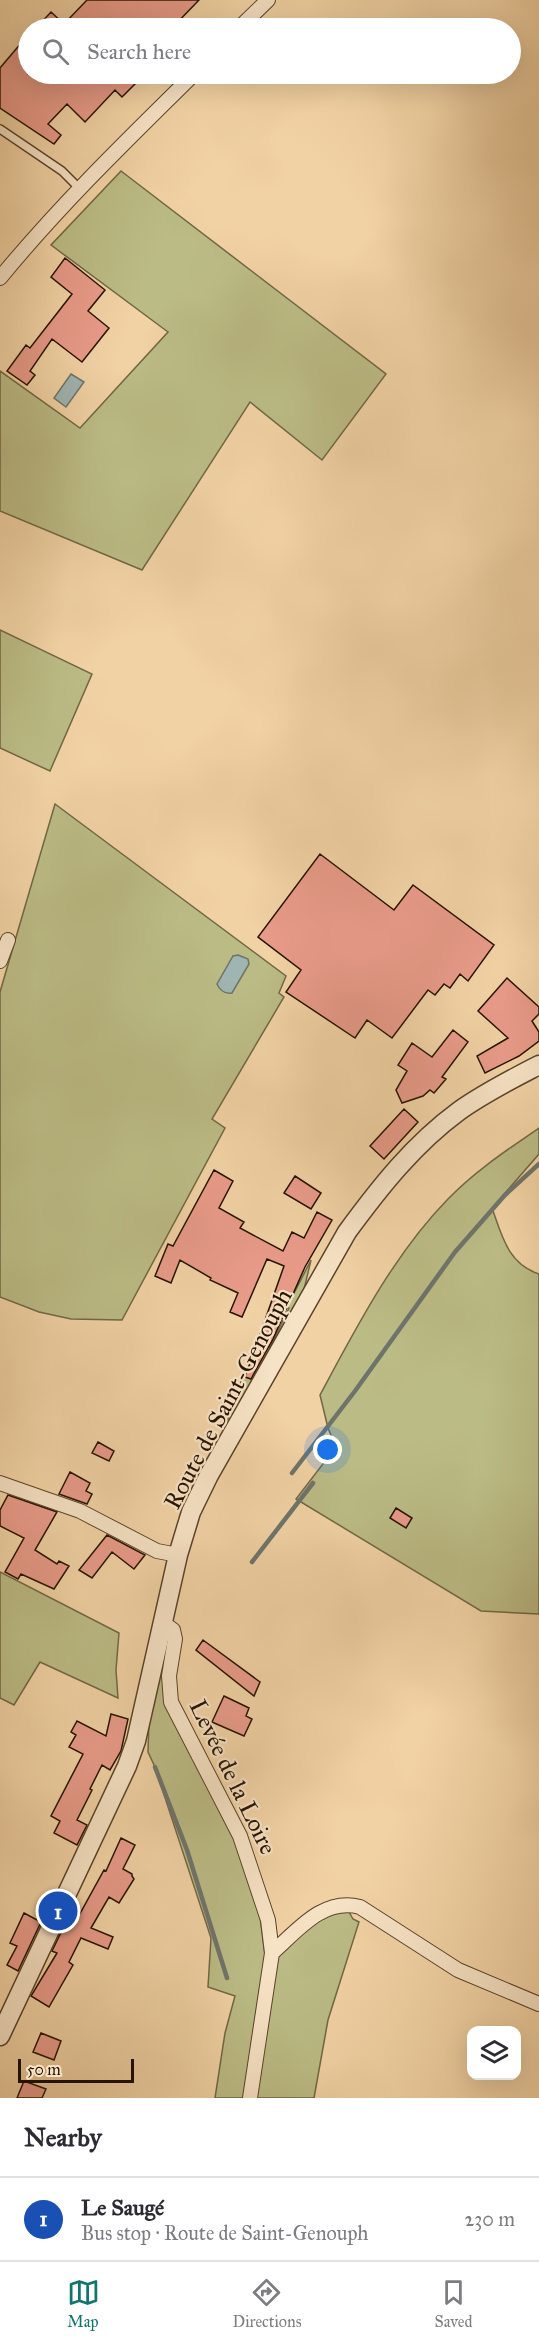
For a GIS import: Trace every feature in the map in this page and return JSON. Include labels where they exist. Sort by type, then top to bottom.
[{"type":"street","points":[[249,18],[268,0]]},
{"type":"street","points":[[0,278],[79,188],[184,84]]},
{"type":"street","points":[[0,961],[8,940]]},
{"type":"street","name":"Route de Saint-Genouph","points":[[0,2036],[127,1766],[136,1741],[178,1555],[191,1512],[209,1475],[348,1232],[373,1196],[414,1150],[458,1112],[539,1065]]},
{"type":"street","points":[[0,1483],[80,1511],[157,1551],[178,1555]]},
{"type":"street","name":"Levée de la Loire","points":[[162,1622],[173,1630],[175,1639],[169,1676],[171,1702],[240,1836],[268,1920],[272,1953],[250,2098]]},
{"type":"street","points":[[272,1953],[324,1910],[339,1904],[350,1905],[360,1907],[458,1970],[539,2004]]},
{"type":"lane","points":[[0,129],[62,171],[79,188]]},
{"type":"green space","points":[[121,171],[386,374],[322,460],[250,402],[142,570],[0,511],[0,371],[80,428],[168,332],[51,245]]},
{"type":"green space","points":[[0,630],[92,674],[50,771],[0,748]]},
{"type":"green space","points":[[55,804],[286,976],[279,993],[284,997],[212,1119],[225,1128],[122,1320],[71,1319],[39,1312],[0,1297],[0,992]]},
{"type":"green space","points":[[539,1128],[539,1154],[492,1208],[503,1239],[513,1256],[528,1269],[539,1274],[539,1614],[481,1611],[296,1499],[336,1447],[328,1428],[320,1395],[377,1292],[410,1243],[448,1199],[492,1161]]},
{"type":"green space","points":[[311,1260],[302,1298],[218,1447],[245,1370],[249,1369],[250,1359],[259,1362],[270,1347]]},
{"type":"green space","points":[[0,1572],[119,1633],[116,1670],[118,1698],[40,1662],[14,1705],[0,1698]]},
{"type":"green space","points":[[168,1636],[164,1681],[233,1832],[258,1901],[265,1955],[245,2098],[215,2098],[225,2033],[235,1996],[208,1987],[211,1938],[155,1767],[148,1752],[149,1719]]},
{"type":"green space","points":[[332,1911],[349,1912],[353,1919],[359,1922],[328,2020],[314,2098],[255,2098],[277,1958],[294,1938]]},
{"type":"water","points":[[71,374],[84,382],[66,407],[54,398]]},
{"type":"water","points":[[238,955],[248,959],[249,964],[232,993],[225,992],[217,984],[233,956]]},
{"type":"building","points":[[87,0],[199,0],[182,18],[70,18]]},
{"type":"building","points":[[51,12],[58,18],[45,18]]},
{"type":"building","points":[[18,47],[18,84],[135,84],[122,97],[115,90],[85,122],[67,104],[48,124],[61,135],[54,144],[0,108],[0,68]]},
{"type":"building","points":[[65,258],[105,290],[88,311],[109,328],[82,362],[52,339],[30,371],[35,375],[27,385],[7,371],[26,345],[30,348],[72,294],[51,277]]},
{"type":"building","points":[[320,854],[394,910],[413,885],[494,945],[468,981],[460,974],[450,988],[444,984],[435,995],[428,990],[392,1038],[367,1020],[355,1038],[286,992],[301,970],[258,937]]},
{"type":"building","points":[[507,978],[539,1007],[539,1014],[532,1021],[539,1032],[539,1041],[519,1056],[485,1073],[477,1056],[508,1038],[478,1011]]},
{"type":"building","points":[[453,1030],[468,1042],[442,1077],[446,1079],[434,1093],[430,1090],[423,1096],[402,1103],[396,1090],[407,1071],[398,1065],[412,1043],[432,1057]]},
{"type":"building","points":[[404,1109],[418,1122],[384,1159],[370,1146]]},
{"type":"building","points":[[214,1170],[233,1181],[219,1208],[244,1222],[240,1228],[283,1251],[292,1232],[304,1238],[317,1212],[332,1220],[305,1267],[273,1339],[251,1379],[245,1377],[284,1266],[267,1259],[242,1317],[230,1312],[238,1293],[210,1280],[211,1278],[180,1260],[171,1283],[155,1276],[168,1244],[173,1246]]},
{"type":"building","points":[[295,1176],[321,1193],[311,1209],[284,1193]]},
{"type":"building","points":[[98,1442],[114,1451],[109,1461],[92,1453]]},
{"type":"building","points":[[70,1472],[90,1483],[86,1491],[92,1494],[87,1504],[59,1494]]},
{"type":"building","points":[[8,1495],[57,1512],[35,1550],[57,1564],[59,1561],[69,1566],[54,1589],[21,1574],[18,1579],[5,1572],[24,1538],[0,1526],[0,1510]]},
{"type":"building","points":[[396,1508],[412,1518],[406,1528],[390,1518]]},
{"type":"building","points":[[107,1535],[145,1555],[134,1569],[112,1552],[92,1578],[79,1570]]},
{"type":"building","points":[[203,1640],[260,1682],[254,1696],[196,1650]]},
{"type":"building","points":[[224,1696],[249,1708],[246,1716],[252,1719],[244,1736],[212,1722]]},
{"type":"building","points":[[111,1714],[128,1719],[121,1751],[110,1770],[102,1765],[90,1789],[92,1790],[77,1820],[87,1825],[77,1845],[54,1833],[60,1821],[51,1816],[83,1754],[69,1747],[76,1735],[71,1732],[77,1721],[106,1736]]},
{"type":"building","points":[[121,1838],[135,1845],[123,1869],[132,1874],[134,1879],[119,1903],[109,1897],[91,1928],[113,1937],[108,1949],[81,1938],[69,1962],[73,1965],[49,2007],[31,1996],[57,1953],[52,1951],[69,1916],[77,1919],[104,1870],[106,1871]]},
{"type":"building","points":[[24,1913],[41,1922],[18,1971],[7,1965],[17,1946],[10,1943]]},
{"type":"building","points":[[41,2033],[61,2041],[54,2060],[33,2052]]},
{"type":"building","points":[[24,2081],[46,2089],[42,2098],[17,2098]]},
{"type":"waterway","points":[[292,1473],[355,1391],[455,1252],[505,1195],[539,1164]]},
{"type":"waterway","points":[[252,1562],[313,1483]]},
{"type":"waterway","points":[[155,1767],[187,1850],[227,1978]]},
{"type":"place","name":"Le Saugé","points":[[58,1911]]}]
